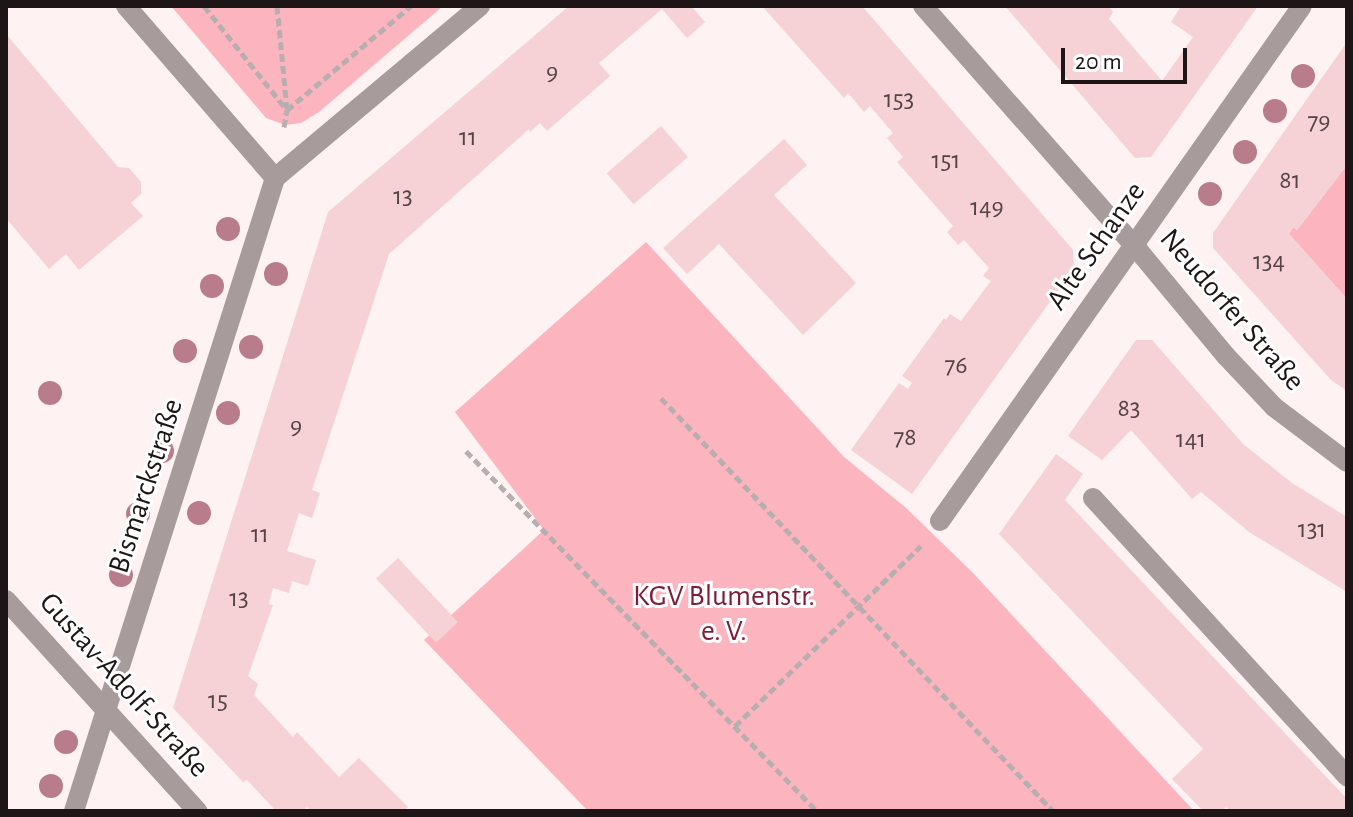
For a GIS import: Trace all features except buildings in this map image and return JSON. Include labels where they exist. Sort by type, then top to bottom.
[{"type":"street","points":[[126,6],[275,178],[480,6]]},
{"type":"street","name":"Neudorfer Straße","points":[[923,6],[1133,244],[1226,356],[1274,407],[1322,447],[1347,462]]},
{"type":"street","name":"Alte Schanze","points":[[940,521],[1302,6]]},
{"type":"street","name":"Bismarckstraße","points":[[74,811],[275,178]]},
{"type":"street","points":[[1093,498],[1347,776]]},
{"type":"street","name":"Gustav-Adolf-Straße","points":[[6,600],[197,811]]},
{"type":"path","points":[[204,6],[287,110]]},
{"type":"path","points":[[275,178],[287,110],[277,6]]},
{"type":"path","points":[[287,110],[411,6]]},
{"type":"path","points":[[661,398],[857,608],[1053,811]]},
{"type":"path","points":[[466,451],[817,811]]},
{"type":"path","points":[[735,726],[933,534],[940,521]]},
{"type":"green space","points":[[171,6],[443,6],[319,112],[301,123],[285,125],[266,118]]},
{"type":"green space","points":[[1347,165],[1347,299],[1289,234],[1293,227],[1297,230]]},
{"type":"green space","name":"KGV Blumenstr. e. V.","points":[[646,242],[844,457],[906,508],[971,571],[1194,811],[588,811],[424,640],[544,530],[455,412]]}]
